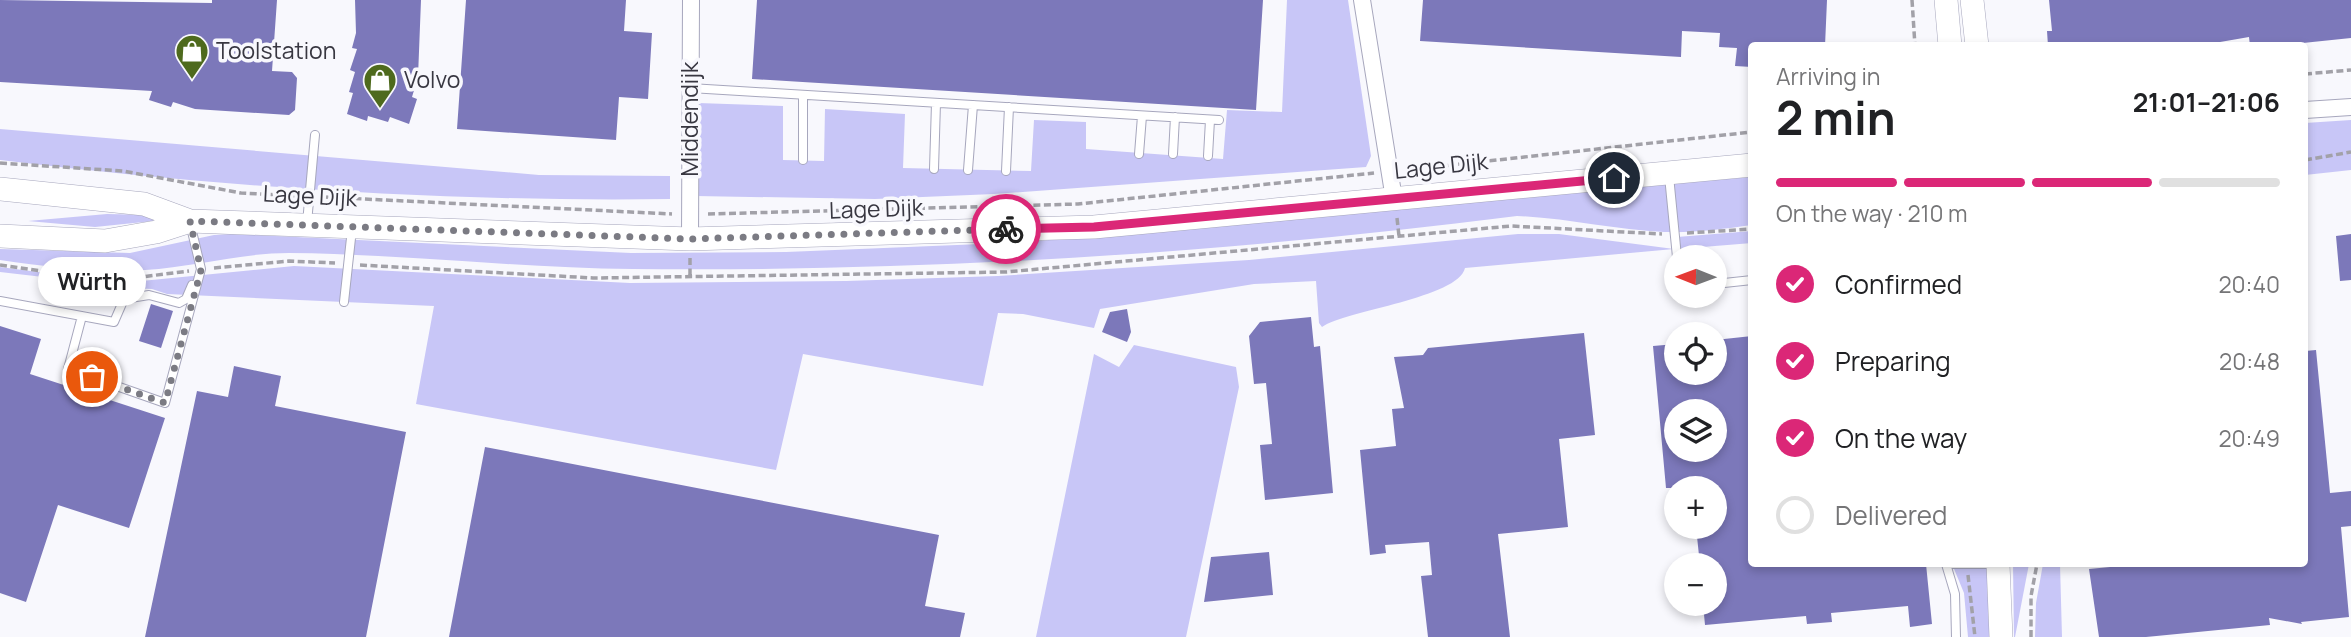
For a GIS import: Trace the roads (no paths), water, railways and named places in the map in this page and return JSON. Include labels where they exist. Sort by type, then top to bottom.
[{"type":"main road","points":[[1946,0],[1950,42]]},
{"type":"main road","points":[[1972,0],[1977,42]]},
{"type":"main road","name":"Lage Dijk","points":[[0,188],[144,204],[190,221],[690,239],[1094,227],[1748,165]]},
{"type":"main road","name":"Lage Dijk","points":[[0,236],[105,240],[156,232],[190,221]]},
{"type":"main road","points":[[1998,567],[2001,637]]},
{"type":"street","name":"Middendijk","points":[[690,239],[691,0]]},
{"type":"street","points":[[1362,0],[1394,198]]},
{"type":"street","points":[[2308,110],[2351,107]]},
{"type":"lane","points":[[690,88],[1215,120],[1208,156]]},
{"type":"lane","points":[[803,95],[803,160]]},
{"type":"lane","points":[[934,169],[936,103]]},
{"type":"lane","points":[[968,170],[973,105]]},
{"type":"lane","points":[[1006,170],[1009,107]]},
{"type":"lane","points":[[1139,154],[1142,116]]},
{"type":"lane","points":[[1173,154],[1175,117]]},
{"type":"lane","points":[[307,226],[314,135]]},
{"type":"lane","points":[[1669,173],[1676,245]]},
{"type":"lane","points":[[82,316],[68,369],[165,403],[198,270],[190,221]]},
{"type":"lane","points":[[344,302],[352,228]]},
{"type":"lane","points":[[0,301],[114,322],[120,304],[131,297],[149,295],[184,302],[198,270]]},
{"type":"lane","points":[[1727,283],[1748,280]]},
{"type":"lane","points":[[1947,567],[1955,594],[1956,637]]},
{"type":"place","name":"Toolstation","points":[[192,81]]},
{"type":"place","name":"Volvo","points":[[380,110]]},
{"type":"place","name":"Würth","points":[[92,377]]}]
